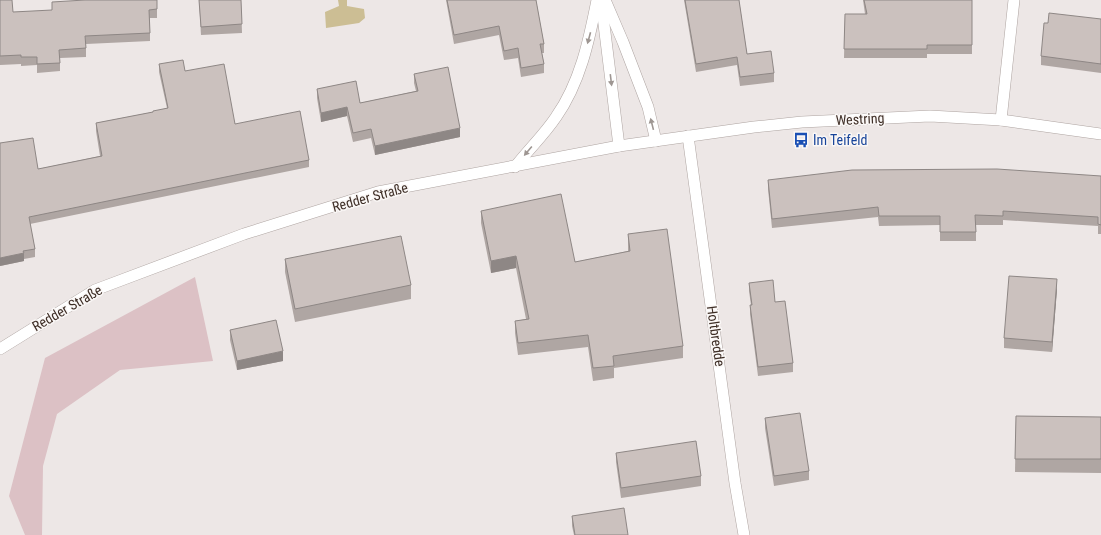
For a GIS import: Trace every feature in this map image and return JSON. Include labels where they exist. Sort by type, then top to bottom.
[{"type":"street","points":[[514,167],[556,118],[578,78],[590,35],[597,0]]},
{"type":"street","points":[[601,0],[619,146]]},
{"type":"street","points":[[605,0],[648,107],[656,141]]},
{"type":"street","points":[[1001,120],[1014,0]]},
{"type":"street","name":"Westring","points":[[619,146],[754,127],[812,121],[930,116],[1001,120],[1101,134]]},
{"type":"street","name":"Holtbredde","points":[[688,136],[744,535]]},
{"type":"street","name":"Redder Straße","points":[[0,349],[95,290],[244,234],[378,192],[619,146]]},
{"type":"shaded area","points":[[338,0],[347,0],[347,6],[364,9],[365,18],[359,23],[326,28],[325,12],[339,6]]},
{"type":"shaded area","points":[[195,277],[213,361],[120,370],[57,414],[43,466],[42,535],[25,535],[9,496],[45,358]]},
{"type":"building","points":[[0,0],[12,0],[13,12],[52,10],[52,2],[85,0],[157,0],[157,9],[149,10],[150,33],[85,36],[86,48],[59,50],[60,63],[37,64],[37,57],[21,57],[21,55],[0,56]]},
{"type":"building","points":[[199,0],[241,0],[242,24],[201,27]]},
{"type":"building","points":[[447,0],[536,0],[544,44],[540,44],[544,64],[521,68],[518,48],[504,51],[499,26],[454,35]]},
{"type":"building","points":[[685,0],[739,0],[747,54],[771,51],[774,73],[740,77],[737,57],[696,64]]},
{"type":"building","points":[[864,0],[972,0],[972,45],[927,45],[927,49],[844,49],[845,14],[867,14]]},
{"type":"building","points":[[1049,13],[1101,19],[1101,64],[1041,56],[1044,23],[1048,23]]},
{"type":"building","points":[[183,60],[185,71],[224,64],[235,124],[300,111],[309,160],[29,217],[35,249],[0,258],[0,143],[33,138],[38,169],[102,156],[96,123],[168,108],[159,64]]},
{"type":"building","points":[[448,67],[460,128],[375,146],[371,129],[353,133],[347,107],[321,113],[317,89],[356,81],[360,103],[418,91],[414,74]]},
{"type":"building","points":[[997,169],[1101,176],[1101,225],[1098,224],[1098,217],[1003,211],[1003,216],[975,215],[976,232],[940,232],[940,216],[879,216],[878,207],[772,219],[768,180],[852,170]]},
{"type":"building","points":[[561,194],[575,262],[630,251],[628,234],[667,229],[683,346],[613,356],[614,366],[593,368],[588,335],[518,343],[515,321],[529,319],[516,256],[491,261],[481,211]]},
{"type":"building","points":[[401,236],[411,285],[295,309],[285,259]]},
{"type":"building","points":[[1009,276],[1057,279],[1052,342],[1004,338]]},
{"type":"building","points":[[773,280],[775,302],[785,301],[793,363],[758,367],[750,305],[752,305],[749,283]]},
{"type":"building","points":[[276,320],[283,351],[237,361],[230,330]]},
{"type":"building","points":[[800,413],[809,471],[774,476],[765,418]]},
{"type":"building","points":[[1016,416],[1101,417],[1101,459],[1015,459]]},
{"type":"building","points":[[696,441],[701,476],[621,488],[616,453]]},
{"type":"building","points":[[624,508],[628,535],[575,535],[572,516]]},
{"type":"place","name":"Im Teifeld","points":[[801,140]]}]
